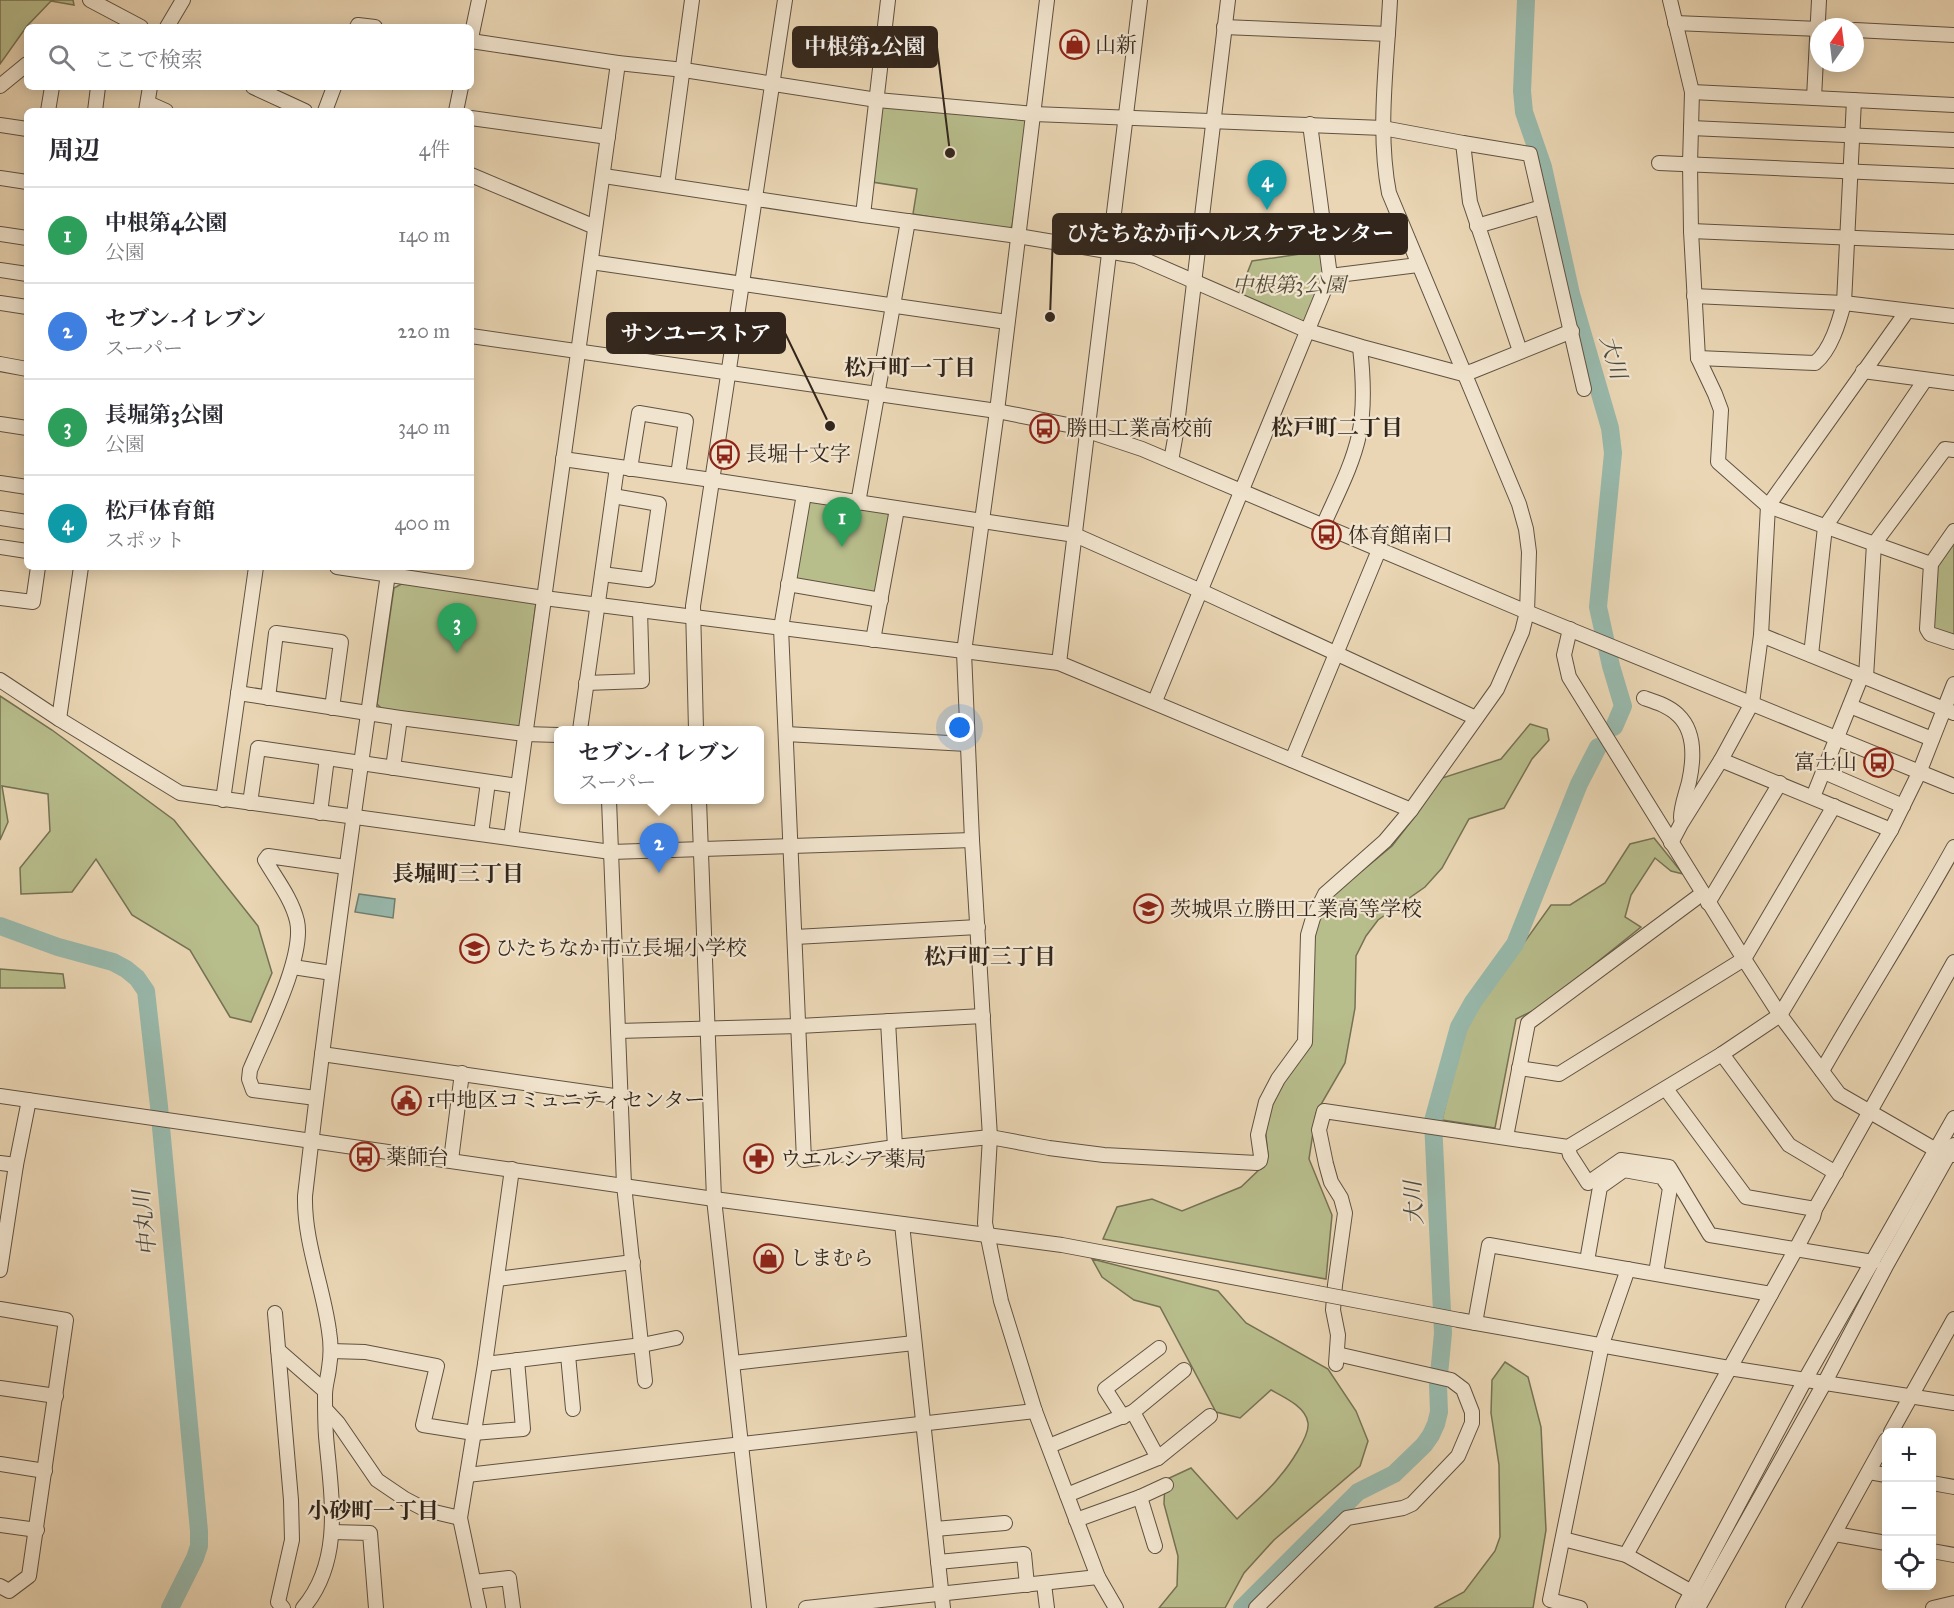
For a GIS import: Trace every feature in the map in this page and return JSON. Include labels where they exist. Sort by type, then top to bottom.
[{"type":"street","points":[[90,0],[135,24]]},
{"type":"street","points":[[169,24],[183,0]]},
{"type":"street","points":[[474,24],[479,0]]},
{"type":"street","points":[[667,185],[692,0]]},
{"type":"street","points":[[696,726],[692,617],[785,0]]},
{"type":"street","points":[[863,215],[888,0]]},
{"type":"street","points":[[1047,0],[997,411],[964,652],[972,840],[990,1137],[985,1223],[1000,1301],[1035,1411],[1098,1577],[1116,1608]]},
{"type":"street","points":[[1059,663],[1140,0]]},
{"type":"street","points":[[1171,461],[1228,0]]},
{"type":"street","points":[[804,494],[781,628],[804,1160],[990,1137],[1104,1155],[1257,1163],[1260,1161],[1258,1135],[1266,1102],[1278,1079],[1305,1042],[1308,935],[1313,918],[1325,894],[1385,841],[1411,810],[1497,689],[1508,668],[1527,612],[1530,552],[1519,504],[1389,193],[1383,155],[1383,128],[1390,0]]},
{"type":"street","points":[[1670,0],[1692,92],[1691,231],[1698,358],[1721,410],[1718,462],[1768,506],[1931,564]]},
{"type":"street","points":[[1819,0],[1819,18]]},
{"type":"street","points":[[1675,22],[1810,29]]},
{"type":"street","points":[[1224,27],[1388,34]]},
{"type":"street","points":[[1864,30],[1954,35]]},
{"type":"street","points":[[474,39],[618,63],[684,70],[877,99],[1034,114],[1383,128],[1530,154],[1584,389]]},
{"type":"street","points":[[511,838],[618,63]]},
{"type":"street","points":[[0,86],[24,66]]},
{"type":"street","points":[[1814,98],[1816,72]]},
{"type":"street","points":[[48,108],[52,90]]},
{"type":"street","points":[[95,108],[98,90]]},
{"type":"street","points":[[147,107],[150,90]]},
{"type":"street","points":[[260,90],[298,108]]},
{"type":"street","points":[[327,108],[333,90]]},
{"type":"street","points":[[457,108],[460,90]]},
{"type":"street","points":[[1692,92],[1954,105]]},
{"type":"street","points":[[1698,358],[1815,363],[1822,357],[1840,318],[1844,303],[1854,100]]},
{"type":"street","points":[[474,118],[608,137]]},
{"type":"street","points":[[1155,702],[1330,276],[1310,124]]},
{"type":"street","points":[[0,125],[24,129]]},
{"type":"street","points":[[1691,128],[1954,140]]},
{"type":"street","points":[[1463,143],[1470,202],[1520,351]]},
{"type":"street","points":[[1659,163],[1954,176]]},
{"type":"street","points":[[474,176],[595,227]]},
{"type":"street","points":[[604,176],[1018,236],[1136,256],[1308,331],[1463,374],[1572,331]]},
{"type":"street","points":[[0,178],[24,182]]},
{"type":"street","points":[[1477,226],[1542,207]]},
{"type":"street","points":[[858,502],[908,221]]},
{"type":"street","points":[[1691,231],[1954,242]]},
{"type":"street","points":[[0,234],[24,238]]},
{"type":"street","points":[[591,262],[1007,322]]},
{"type":"street","points":[[1330,276],[1418,265]]},
{"type":"street","points":[[0,270],[24,274]]},
{"type":"street","points":[[1694,296],[1844,303],[1954,316]]},
{"type":"street","points":[[0,303],[24,307]]},
{"type":"street","points":[[1671,843],[1752,703],[1761,635],[1768,506],[1907,311]]},
{"type":"street","points":[[474,336],[997,411],[1089,430],[1171,461],[1527,612],[1954,786]]},
{"type":"street","points":[[1323,526],[1350,464],[1359,434],[1364,378],[1360,347]]},
{"type":"street","points":[[0,364],[24,368]]},
{"type":"street","points":[[1863,371],[1954,383]]},
{"type":"street","points":[[1811,655],[1825,527],[1924,380]]},
{"type":"street","points":[[581,726],[613,496],[624,468],[639,413],[686,421],[678,475]]},
{"type":"street","points":[[0,424],[24,428]]},
{"type":"street","points":[[1813,797],[1864,676],[1874,544],[1945,449],[1954,450]]},
{"type":"street","points":[[563,459],[1075,536],[1201,591],[1476,718]]},
{"type":"street","points":[[0,483],[24,487]]},
{"type":"street","points":[[602,574],[648,579],[659,504],[613,496]]},
{"type":"street","points":[[873,640],[897,509]]},
{"type":"street","points":[[0,518],[24,522]]},
{"type":"street","points":[[1954,531],[1931,564],[1926,629],[1930,634],[1954,642]]},
{"type":"street","points":[[0,547],[24,551]]},
{"type":"street","points":[[1292,760],[1379,550]]},
{"type":"street","points":[[0,598],[33,602],[38,570]]},
{"type":"street","points":[[59,719],[81,570]]},
{"type":"street","points":[[224,800],[256,570]]},
{"type":"street","points":[[303,1608],[314,1596],[322,1578],[329,1552],[333,1512],[325,1391],[331,1351],[326,1311],[310,1247],[305,1209],[321,1054],[388,571],[544,598],[1059,663],[1411,810]]},
{"type":"street","points":[[788,584],[880,600]]},
{"type":"street","points":[[586,683],[642,681],[640,610]]},
{"type":"street","points":[[1570,629],[1564,655],[1569,677],[1780,1015],[1839,1094],[1948,1151]]},
{"type":"street","points":[[268,698],[276,633],[330,640],[340,642],[332,708]]},
{"type":"street","points":[[1761,635],[1949,711]]},
{"type":"street","points":[[0,681],[180,793],[611,852],[972,840]]},
{"type":"street","points":[[1256,1608],[1347,1518],[1403,1508],[1412,1504],[1458,1456],[1472,1423],[1472,1412],[1463,1389],[1446,1379],[1336,1359],[1338,1335],[1333,1310],[1345,1213],[1341,1198],[1331,1182],[1319,1130],[1324,1111],[1568,1147],[1666,1089],[1780,1015],[1891,830],[1932,739],[1949,711],[1954,684]]},
{"type":"street","points":[[238,693],[400,718],[525,734],[554,735]]},
{"type":"street","points":[[1644,698],[1679,715],[1691,740],[1694,754],[1693,766],[1681,814],[1681,824]]},
{"type":"street","points":[[1850,706],[1932,739]]},
{"type":"street","points":[[393,768],[400,718]]},
{"type":"street","points":[[786,734],[968,744]]},
{"type":"street","points":[[231,744],[518,786]]},
{"type":"street","points":[[250,803],[258,748]]},
{"type":"street","points":[[320,813],[327,758]]},
{"type":"street","points":[[1721,760],[1891,830]]},
{"type":"street","points":[[1824,772],[1903,806]]},
{"type":"street","points":[[481,834],[488,782]]},
{"type":"street","points":[[1506,1137],[1528,1023],[1706,898],[1780,783]]},
{"type":"street","points":[[609,804],[624,1185],[645,1381]]},
{"type":"street","points":[[699,804],[714,1199],[759,1608]]},
{"type":"street","points":[[1519,1068],[1559,1074],[1744,959],[1834,806]]},
{"type":"street","points":[[1822,1071],[1954,847]]},
{"type":"street","points":[[316,1098],[253,1090],[249,1079],[250,1070],[293,967],[297,943],[297,922],[291,904],[265,860],[268,856],[346,867]]},
{"type":"street","points":[[795,937],[978,927]]},
{"type":"street","points":[[1626,1555],[1796,1250],[1815,1209],[1954,962]]},
{"type":"street","points":[[293,967],[332,973]]},
{"type":"street","points":[[618,1031],[799,1026],[983,1016]]},
{"type":"street","points":[[888,1021],[895,1147]]},
{"type":"street","points":[[321,1054],[621,1096]]},
{"type":"street","points":[[1722,1054],[1789,1146],[1836,1173]]},
{"type":"street","points":[[451,1160],[462,1073]]},
{"type":"street","points":[[1666,1089],[1746,1197],[1815,1209]]},
{"type":"street","points":[[0,1096],[714,1199],[1062,1245],[1475,1323],[1729,1368],[1806,1378],[1954,1403]]},
{"type":"street","points":[[0,1270],[2,1239],[29,1100]]},
{"type":"street","points":[[1683,1608],[1698,1600],[1825,1382],[1948,1151],[1954,1118]]},
{"type":"street","points":[[1568,1147],[1570,1155],[1588,1184],[1621,1160],[1669,1167],[1710,1235],[1873,1262]]},
{"type":"street","points":[[1698,1600],[1806,1378],[1873,1262],[1948,1151]]},
{"type":"street","points":[[0,1163],[16,1165]]},
{"type":"street","points":[[479,1608],[460,1518],[485,1364],[512,1169]]},
{"type":"street","points":[[1587,1262],[1600,1187],[1624,1170],[1662,1177],[1670,1188],[1656,1273]]},
{"type":"street","points":[[902,1224],[943,1608]]},
{"type":"street","points":[[1475,1323],[1489,1245],[1771,1294]]},
{"type":"street","points":[[497,1279],[633,1262]]},
{"type":"street","points":[[1580,1608],[1550,1600],[1602,1344],[1628,1269]]},
{"type":"street","points":[[0,1309],[66,1320],[29,1576],[9,1591],[0,1586]]},
{"type":"street","points":[[275,1313],[291,1500],[292,1540],[278,1602],[283,1608]]},
{"type":"street","points":[[1893,1428],[1954,1319]]},
{"type":"street","points":[[485,1364],[642,1345],[676,1338]]},
{"type":"street","points":[[733,1363],[914,1342]]},
{"type":"street","points":[[1158,1458],[1128,1414],[1105,1389],[1159,1348]]},
{"type":"street","points":[[278,1350],[325,1391]]},
{"type":"street","points":[[331,1351],[365,1352],[437,1366],[423,1425],[474,1433],[523,1429],[517,1360]]},
{"type":"street","points":[[568,1355],[573,1409]]},
{"type":"street","points":[[1049,1446],[1128,1414],[1184,1370]]},
{"type":"street","points":[[0,1388],[56,1396]]},
{"type":"street","points":[[326,1410],[338,1423],[377,1480],[426,1510],[460,1518]]},
{"type":"street","points":[[467,1475],[1035,1411]]},
{"type":"street","points":[[1066,1495],[1158,1458],[1210,1416]]},
{"type":"street","points":[[1793,1608],[1882,1449]]},
{"type":"street","points":[[0,1464],[45,1471]]},
{"type":"street","points":[[1869,1472],[1882,1474]]},
{"type":"street","points":[[1936,1484],[1954,1487]]},
{"type":"street","points":[[1076,1520],[1166,1485]]},
{"type":"street","points":[[1140,1497],[1155,1546]]},
{"type":"street","points":[[935,1529],[1005,1523]]},
{"type":"street","points":[[0,1525],[37,1530]]},
{"type":"street","points":[[332,1532],[370,1533],[376,1608]]},
{"type":"street","points":[[1835,1534],[1882,1542]]},
{"type":"street","points":[[1563,1539],[1626,1555],[1698,1600]]},
{"type":"street","points":[[1936,1552],[1954,1555]]},
{"type":"street","points":[[938,1562],[1024,1554],[1027,1585]]},
{"type":"street","points":[[806,1608],[1098,1577]]},
{"type":"street","points":[[474,1582],[509,1578],[513,1608]]},
{"type":"street","points":[[1044,1584],[1047,1608]]},
{"type":"street","points":[[1933,1608],[1954,1603]]},
{"type":"green space","points":[[0,0],[73,0],[74,5],[51,1],[29,24],[24,24],[24,30],[0,64]]},
{"type":"green space","points":[[882,106],[1026,120],[1028,124],[1012,226],[1009,230],[913,214],[917,189],[872,182]]},
{"type":"green space","name":"中根第3公園","points":[[1321,251],[1324,275],[1304,324],[1239,294],[1252,261]]},
{"type":"green space","points":[[808,499],[890,514],[876,594],[794,579]]},
{"type":"green space","points":[[1954,536],[1954,638],[1930,630],[1935,565]]},
{"type":"green space","points":[[405,582],[536,603],[520,726],[514,729],[382,709],[377,704],[394,588]]},
{"type":"green space","points":[[0,696],[52,730],[174,820],[258,926],[272,973],[251,1022],[230,1017],[190,950],[132,915],[96,859],[72,892],[21,894],[20,868],[50,831],[48,794],[2,786],[8,822],[0,840]]},
{"type":"green space","points":[[1530,724],[1547,729],[1549,740],[1532,759],[1504,808],[1469,819],[1442,868],[1425,887],[1378,920],[1366,936],[1356,956],[1355,1008],[1345,1063],[1316,1113],[1309,1159],[1332,1215],[1326,1279],[1103,1239],[1117,1207],[1152,1199],[1182,1211],[1241,1187],[1263,1166],[1268,1156],[1265,1127],[1273,1103],[1283,1082],[1311,1045],[1313,935],[1328,899],[1392,846],[1416,815],[1436,780],[1501,759]]},
{"type":"green space","points":[[1654,838],[1683,874],[1671,871],[1655,858],[1631,895],[1625,917],[1641,927],[1541,1007],[1516,1019],[1495,1128],[1442,1120],[1463,1031],[1551,905],[1570,905],[1605,883],[1630,844]]},
{"type":"green space","points":[[0,969],[63,974],[65,988],[0,988]]},
{"type":"green space","points":[[1092,1259],[1218,1291],[1246,1323],[1328,1369],[1356,1411],[1368,1441],[1360,1466],[1274,1540],[1244,1573],[1225,1608],[1159,1608],[1177,1586],[1178,1556],[1164,1504],[1165,1480],[1191,1468],[1237,1519],[1270,1488],[1293,1459],[1306,1436],[1308,1423],[1306,1417],[1294,1403],[1271,1390],[1240,1418],[1216,1412],[1160,1307],[1134,1300],[1102,1277]]},
{"type":"green space","points":[[1505,1362],[1528,1377],[1541,1427],[1546,1530],[1533,1608],[1434,1608],[1464,1592],[1495,1551],[1500,1537],[1499,1465],[1491,1413],[1492,1380]]},
{"type":"shaded area","points":[[359,894],[395,899],[393,918],[355,912]]},
{"type":"waterway","name":"大川","points":[[1526,0],[1522,91],[1524,112],[1543,167],[1571,294],[1610,428],[1613,453],[1598,607],[1611,666],[1623,706],[1614,727]]},
{"type":"waterway","name":"大川","points":[[1242,1608],[1358,1492],[1394,1474],[1424,1445],[1436,1424],[1439,1412],[1438,1385],[1443,1333],[1433,1121],[1459,1027],[1473,1002],[1515,944],[1579,784],[1598,747]]},
{"type":"waterway","name":"中丸川","points":[[0,926],[58,947],[113,962],[137,978],[146,991],[199,1531],[199,1546],[195,1558],[170,1608]]},
{"type":"place","name":"山新","points":[[1074,45]]},
{"type":"place","name":"中根第2公園","points":[[950,153]]},
{"type":"place","name":"松戸体育館","points":[[1267,210]]},
{"type":"place","name":"ひたちなか市ヘルスケアセンター","points":[[1050,317]]},
{"type":"place","name":"サンユーストア","points":[[830,426]]},
{"type":"place","name":"勝田工業高校前","points":[[1045,428]]},
{"type":"place","name":"長堀十文字","points":[[725,454]]},
{"type":"place","name":"体育館南口","points":[[1327,535]]},
{"type":"place","name":"中根第4公園","points":[[842,547]]},
{"type":"place","name":"長堀第3公園","points":[[457,653]]},
{"type":"place","name":"富士山","points":[[1878,762]]},
{"type":"place","name":"セブン-イレブン","points":[[659,873]]},
{"type":"place","name":"茨城県立勝田工業高等学校","points":[[1149,909]]},
{"type":"place","name":"ひたちなか市立長堀小学校","points":[[474,948]]},
{"type":"place","name":"1中地区コミュニティセンター","points":[[406,1100]]},
{"type":"place","name":"薬師台","points":[[365,1157]]},
{"type":"place","name":"ウエルシア薬局","points":[[759,1159]]},
{"type":"place","name":"しまむら","points":[[769,1258]]},
{"type":"district","name":"松戸町一丁目","points":[[910,367]]},
{"type":"district","name":"松戸町二丁目","points":[[1337,427]]},
{"type":"district","name":"長堀町三丁目","points":[[458,873]]},
{"type":"district","name":"松戸町三丁目","points":[[990,956]]},
{"type":"district","name":"小砂町一丁目","points":[[373,1510]]}]
